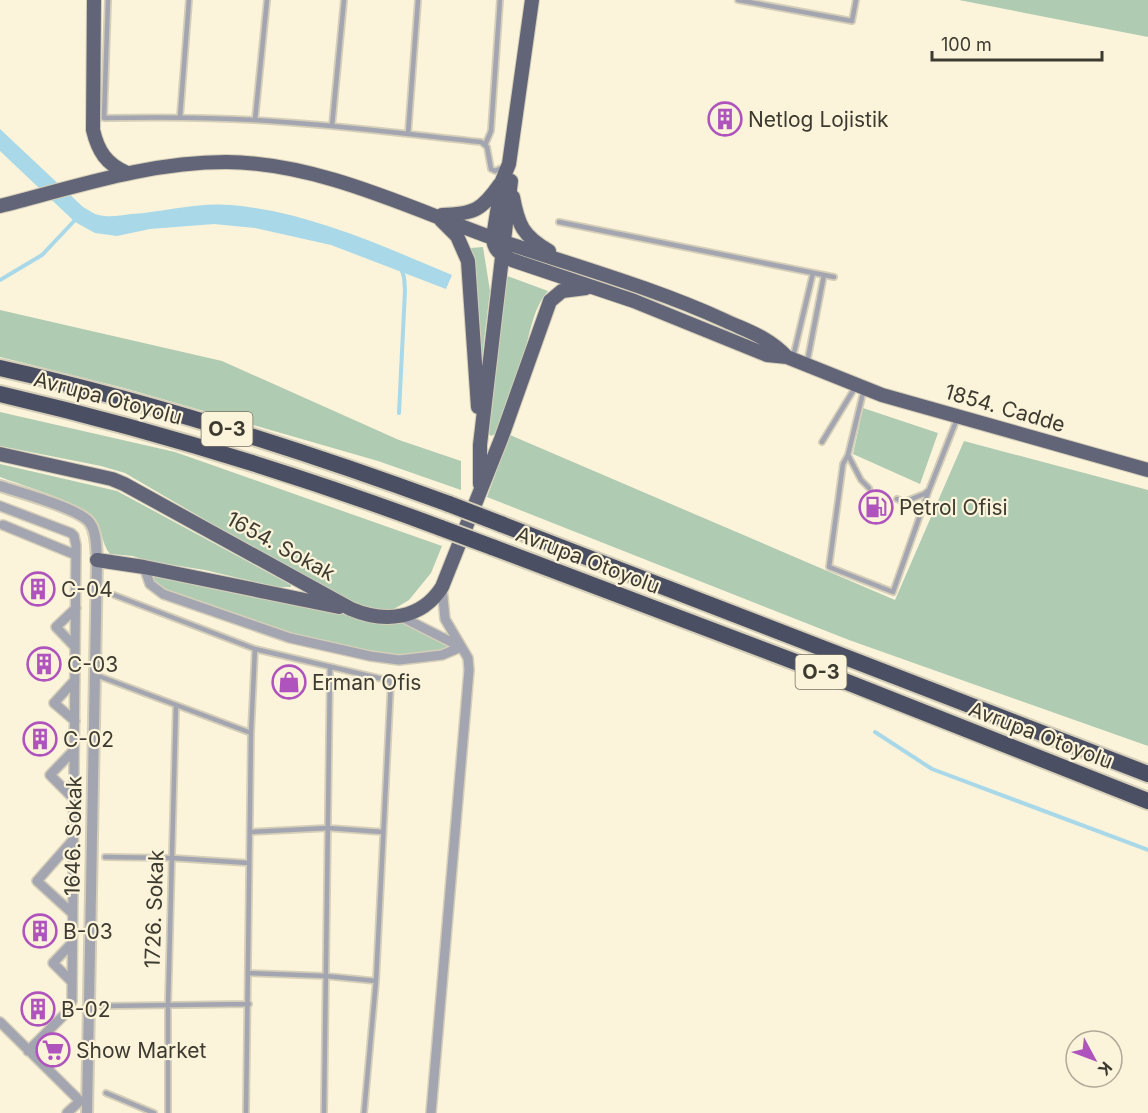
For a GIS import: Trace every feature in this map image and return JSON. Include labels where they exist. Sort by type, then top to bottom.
[{"type":"highway","name":"Avrupa Otoyolu","points":[[0,368],[176,414],[365,474],[449,504],[1148,774]]},
{"type":"highway","name":"Avrupa Otoyolu","points":[[0,394],[88,414],[232,456],[335,490],[814,669],[1148,801]]},
{"type":"main road","points":[[94,0],[93,130],[97,148],[107,161],[127,173]]},
{"type":"main road","points":[[532,0],[506,182],[523,230],[537,244],[568,262]]},
{"type":"main road","points":[[0,206],[142,169],[227,162],[290,170],[349,185],[437,216],[603,290],[767,355],[790,358]]},
{"type":"main road","points":[[437,216],[473,212],[488,201],[506,182]]},
{"type":"main road","name":"1654. Sokak","points":[[480,494],[480,445],[506,182]]},
{"type":"main road","points":[[437,216],[457,236],[468,261],[480,445]]},
{"type":"main road","points":[[500,245],[568,262],[703,310],[773,343],[790,358]]},
{"type":"main road","name":"1654. Sokak","points":[[0,454],[112,479],[351,609],[373,617],[400,616],[424,606],[442,587],[480,494],[550,301],[558,292],[566,289],[603,290]]},
{"type":"main road","name":"1854. Cadde","points":[[790,358],[857,386],[958,418],[1148,470]]},
{"type":"main road","points":[[97,560],[144,567],[351,609]]},
{"type":"street","name":"1646. Sokak","points":[[0,486],[84,517],[91,524],[94,533],[97,560],[85,1105]]},
{"type":"street","points":[[0,506],[71,533],[76,541],[72,1001],[70,1008],[28,1051]]},
{"type":"street","points":[[3,525],[76,555]]},
{"type":"street","points":[[144,567],[150,584],[163,594],[290,638],[360,654],[399,660],[442,655],[461,647]]},
{"type":"street","points":[[431,1113],[469,670],[468,658],[445,619],[442,587]]},
{"type":"street","points":[[75,647],[56,627],[76,608]]},
{"type":"street","points":[[400,616],[461,647]]},
{"type":"street","points":[[75,680],[54,703],[75,721]]},
{"type":"street","points":[[74,750],[50,775],[74,799]]},
{"type":"street","points":[[72,913],[37,881],[74,840]]},
{"type":"street","points":[[72,943],[53,963],[72,982]]},
{"type":"street","points":[[0,1022],[85,1105],[67,1113]]},
{"type":"lane","points":[[108,0],[104,118],[180,117],[255,120],[408,134],[481,142],[486,145]]},
{"type":"lane","points":[[180,117],[189,0]]},
{"type":"lane","points":[[255,120],[267,0]]},
{"type":"lane","points":[[332,126],[344,0]]},
{"type":"lane","points":[[408,134],[418,0]]},
{"type":"lane","points":[[500,0],[491,131],[486,145],[492,170],[496,171],[509,164]]},
{"type":"lane","points":[[738,0],[852,21],[856,0]]},
{"type":"lane","points":[[559,222],[834,277]]},
{"type":"lane","points":[[790,358],[813,273]]},
{"type":"lane","points":[[807,366],[824,275]]},
{"type":"lane","points":[[822,442],[857,386]]},
{"type":"lane","points":[[857,386],[848,455],[843,464],[828,567],[893,592],[929,489],[958,418]]},
{"type":"lane","points":[[848,455],[861,480],[869,488]]},
{"type":"lane","points":[[897,499],[904,502],[924,494],[929,489]]},
{"type":"lane","points":[[114,595],[255,649],[391,681],[376,981],[364,1113]]},
{"type":"lane","points":[[246,1113],[251,733],[255,649]]},
{"type":"lane","points":[[324,1113],[330,667]]},
{"type":"lane","points":[[95,674],[251,733]]},
{"type":"lane","name":"1726. Sokak","points":[[168,1113],[168,1006],[176,705]]},
{"type":"lane","points":[[250,832],[328,828],[383,832]]},
{"type":"lane","points":[[105,857],[249,863]]},
{"type":"lane","points":[[249,973],[326,976],[376,981]]},
{"type":"lane","points":[[102,1006],[249,1004]]},
{"type":"lane","points":[[106,1093],[154,1113]]},
{"type":"green space","points":[[959,0],[1148,0],[1148,37]]},
{"type":"green space","points":[[483,247],[490,291],[481,367],[478,366],[476,273],[471,248]]},
{"type":"green space","points":[[507,276],[548,291],[538,306],[500,425],[495,434],[491,436],[488,424]]},
{"type":"green space","points":[[0,310],[222,361],[399,440],[461,461],[461,490],[378,461],[124,388],[0,357]]},
{"type":"green space","points":[[863,408],[938,433],[920,484],[853,454]]},
{"type":"green space","points":[[0,412],[175,452],[442,546],[431,573],[409,600],[389,612],[374,612],[296,573],[125,473],[0,446]]},
{"type":"green space","points":[[510,435],[895,600],[964,441],[1148,490],[1148,746],[849,640],[487,497]]},
{"type":"green space","points":[[0,464],[117,491],[291,587],[276,587],[205,570],[147,561],[133,556],[110,554],[97,523],[87,513],[63,500],[0,477]]},
{"type":"green space","points":[[145,567],[394,617],[461,647],[399,660],[340,650],[162,594]]},
{"type":"water","points":[[0,129],[83,207],[95,214],[118,216],[219,204],[260,209],[344,231],[452,275],[446,289],[331,245],[255,228],[214,224],[150,229],[117,236],[95,233],[75,222],[0,151]]},
{"type":"waterway","points":[[0,280],[42,255],[76,219]]},
{"type":"waterway","points":[[399,413],[405,290],[401,268]]},
{"type":"waterway","points":[[875,732],[932,769],[1148,850]]},
{"type":"place","name":"Netlog Lojistik","points":[[725,119]]},
{"type":"place","name":"Petrol Ofisi","points":[[876,507]]},
{"type":"place","name":"C-04","points":[[38,589]]},
{"type":"place","name":"C-03","points":[[44,664]]},
{"type":"place","name":"Erman Ofis","points":[[289,682]]},
{"type":"place","name":"C-02","points":[[40,739]]},
{"type":"place","name":"B-03","points":[[40,931]]},
{"type":"place","name":"B-02","points":[[38,1009]]},
{"type":"place","name":"Show Market","points":[[53,1050]]}]
